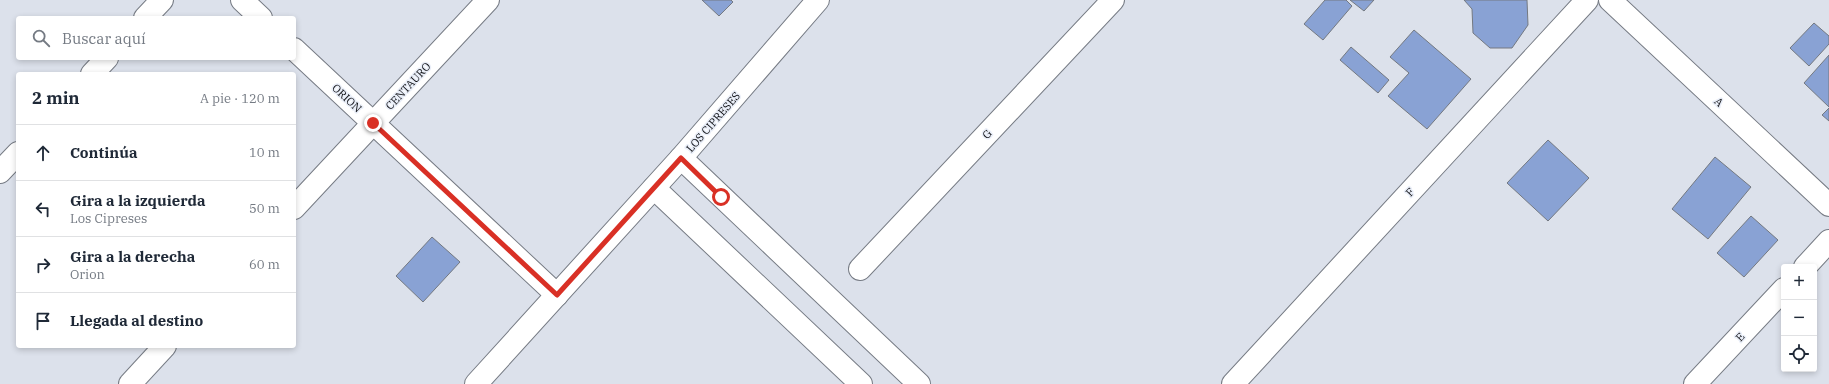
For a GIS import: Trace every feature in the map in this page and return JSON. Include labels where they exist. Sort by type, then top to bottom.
[{"type":"street","points":[[147,16],[162,0]]},
{"type":"street","points":[[242,0],[259,16]]},
{"type":"street","name":"CENTAURO","points":[[296,206],[488,0]]},
{"type":"street","name":"LOS CIPRESES","points":[[476,384],[681,158],[818,0]]},
{"type":"street","name":"G","points":[[860,269],[1113,0]]},
{"type":"street","name":"F","points":[[1233,384],[1587,0]]},
{"type":"street","name":"A","points":[[1610,0],[1829,205]]},
{"type":"street","name":"ORION","points":[[296,51],[557,295]]},
{"type":"street","points":[[94,72],[105,60]]},
{"type":"street","points":[[0,172],[16,155]]},
{"type":"street","points":[[681,158],[920,384]]},
{"type":"street","points":[[654,188],[861,384]]},
{"type":"street","points":[[1808,264],[1829,241]]},
{"type":"street","name":"E","points":[[1695,384],[1781,292]]},
{"type":"street","points":[[130,384],[163,348]]},
{"type":"building","points":[[702,0],[731,0],[733,2],[719,16]]},
{"type":"building","points":[[1325,0],[1346,0],[1352,6],[1323,40],[1304,24]]},
{"type":"building","points":[[1350,0],[1374,0],[1364,11]]},
{"type":"building","points":[[1464,0],[1527,0],[1528,25],[1512,48],[1490,48],[1473,33],[1472,9]]},
{"type":"building","points":[[1814,23],[1829,36],[1829,44],[1809,66],[1790,48]]},
{"type":"building","points":[[1414,30],[1471,79],[1427,129],[1388,96],[1409,73],[1390,57]]},
{"type":"building","points":[[1351,47],[1389,80],[1378,93],[1340,60]]},
{"type":"building","points":[[1829,55],[1829,107],[1804,83]]},
{"type":"building","points":[[1829,108],[1829,121],[1822,115]]},
{"type":"building","points":[[1548,140],[1589,178],[1548,221],[1507,183]]},
{"type":"building","points":[[1715,157],[1751,187],[1708,239],[1672,209]]},
{"type":"building","points":[[1751,216],[1778,240],[1744,277],[1717,253]]},
{"type":"building","points":[[432,237],[460,262],[423,302],[396,276]]},
{"type":"route","points":[[373,123],[557,295],[681,158],[721,197]]}]
